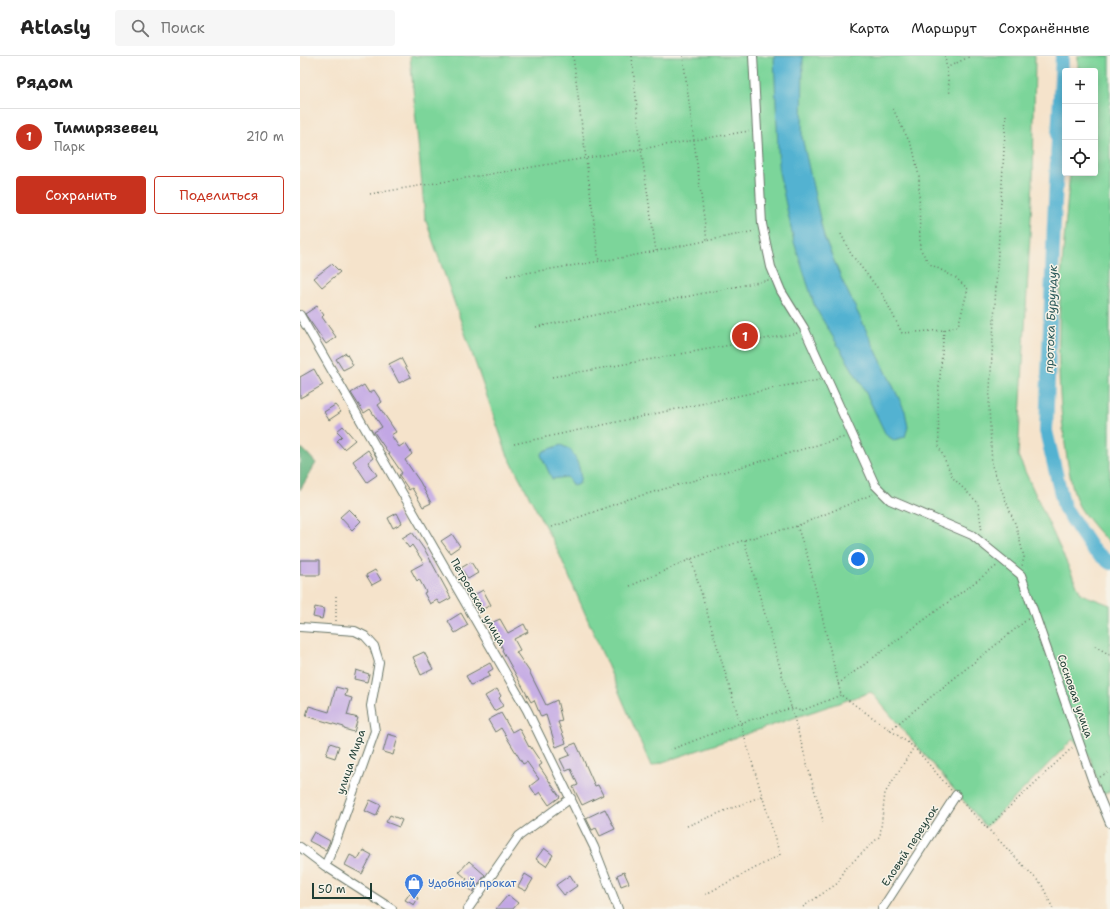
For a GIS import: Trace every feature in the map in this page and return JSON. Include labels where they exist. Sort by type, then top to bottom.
[{"type":"street","points":[[753,56],[763,229],[771,266],[782,291],[806,331],[826,379],[875,485],[890,500],[972,535],[1021,575]]},
{"type":"street","name":"Петровская улица","points":[[300,315],[527,710],[594,847],[618,909]]},
{"type":"street","name":"Сосновая улица","points":[[1021,575],[1092,782],[1110,823]]},
{"type":"street","name":"улица Мира","points":[[300,628],[354,631],[365,636],[374,646],[379,662],[371,706],[375,731],[334,846],[324,866]]},
{"type":"street","name":"Еловый переулок","points":[[882,909],[956,795]]},
{"type":"street","points":[[468,909],[519,836],[571,798]]},
{"type":"street","points":[[300,847],[324,866],[392,909]]},
{"type":"path","points":[[573,56],[599,262]]},
{"type":"path","points":[[632,56],[642,149],[656,251]]},
{"type":"path","points":[[683,56],[707,240]]},
{"type":"path","points":[[945,56],[950,95]]},
{"type":"path","points":[[946,68],[971,56]]},
{"type":"path","points":[[841,234],[851,254],[883,295],[902,333],[944,330],[958,326],[968,288],[956,278],[930,264],[920,248],[919,176],[913,149],[892,107]]},
{"type":"path","points":[[1006,114],[989,406],[992,466],[1016,526],[1024,557],[1021,575]]},
{"type":"path","points":[[370,194],[757,130]]},
{"type":"path","points":[[507,276],[599,262],[763,229]]},
{"type":"path","points":[[536,327],[776,279]]},
{"type":"path","points":[[944,330],[938,399],[939,447],[954,478],[978,503],[983,544]]},
{"type":"path","points":[[552,378],[806,331]]},
{"type":"path","points":[[514,444],[784,386],[826,379]]},
{"type":"path","points":[[552,526],[629,499],[852,435]]},
{"type":"path","points":[[630,586],[744,540],[797,526],[881,491]]},
{"type":"path","points":[[670,750],[740,723],[792,708],[801,710],[841,695],[808,558],[797,526]]},
{"type":"path","points":[[744,540],[824,824]]},
{"type":"path","points":[[692,560],[780,854],[704,895]]},
{"type":"path","points":[[838,684],[1004,561]]},
{"type":"path","points":[[335,629],[336,595]]},
{"type":"path","points":[[890,730],[1034,613]]},
{"type":"path","points":[[1095,646],[1110,654]]},
{"type":"path","points":[[987,828],[1079,742]]},
{"type":"path","points":[[803,907],[838,883],[843,871],[880,836],[885,793],[914,747]]},
{"type":"path","points":[[1092,782],[1110,771]]},
{"type":"path","points":[[687,826],[762,796]]},
{"type":"green space","points":[[410,56],[1035,56],[1033,181],[1018,456],[1081,594],[1110,605],[1110,791],[1102,794],[1089,756],[1073,739],[986,827],[871,692],[651,766],[558,551],[507,454],[425,218]]},
{"type":"green space","points":[[1078,56],[1110,56],[1110,543],[1081,510],[1076,500],[1068,467],[1061,410],[1059,343],[1061,275],[1070,176],[1098,176],[1098,68],[1078,68]]},
{"type":"green space","points":[[300,449],[303,449],[316,463],[300,490]]},
{"type":"water","points":[[774,56],[803,56],[802,137],[824,237],[842,280],[905,411],[908,427],[905,437],[894,440],[886,435],[864,389],[815,307],[794,242],[779,172]]},
{"type":"water","points":[[561,445],[571,450],[575,458],[580,471],[579,484],[573,486],[567,477],[552,479],[541,455],[544,451]]},
{"type":"building","points":[[332,264],[340,272],[322,287],[314,278]]},
{"type":"building","points":[[317,306],[324,315],[322,317],[336,337],[326,344],[305,314]]},
{"type":"building","points":[[346,353],[353,365],[343,370],[336,359]]},
{"type":"building","points":[[401,358],[411,377],[399,383],[389,364]]},
{"type":"building","points":[[314,369],[323,385],[300,398],[300,377]]},
{"type":"building","points":[[364,385],[369,393],[374,390],[382,402],[378,405],[396,432],[391,435],[399,447],[405,443],[412,454],[405,460],[420,482],[431,503],[423,507],[412,488],[409,490],[399,475],[402,473],[374,432],[382,427],[370,409],[364,413],[351,393]]},
{"type":"building","points":[[335,405],[341,412],[329,420],[324,412]]},
{"type":"building","points":[[343,426],[355,440],[344,449],[337,441],[342,436],[337,431]]},
{"type":"building","points":[[368,450],[373,458],[368,462],[377,475],[367,482],[353,461]]},
{"type":"building","points":[[349,509],[361,521],[352,530],[340,517]]},
{"type":"building","points":[[397,513],[402,523],[393,528],[388,518]]},
{"type":"building","points":[[412,532],[426,552],[451,598],[440,604],[437,600],[430,604],[419,579],[417,581],[411,570],[424,563],[412,545],[409,548],[402,538]]},
{"type":"building","points":[[452,534],[460,546],[450,553],[441,541]]},
{"type":"building","points":[[300,560],[320,560],[320,575],[300,575]]},
{"type":"building","points":[[471,562],[478,573],[468,579],[461,568]]},
{"type":"building","points":[[375,570],[381,580],[372,585],[366,575]]},
{"type":"building","points":[[483,590],[491,605],[481,610],[474,595]]},
{"type":"building","points":[[315,607],[324,609],[322,619],[313,617]]},
{"type":"building","points":[[461,613],[468,625],[455,633],[448,621]]},
{"type":"building","points":[[500,619],[508,633],[524,624],[528,632],[514,639],[520,650],[516,652],[529,671],[546,705],[557,700],[562,721],[558,722],[566,743],[556,747],[546,715],[541,717],[534,700],[531,702],[502,650],[503,649],[489,624]]},
{"type":"building","points":[[424,652],[433,669],[421,675],[413,657]]},
{"type":"building","points":[[490,663],[493,669],[488,672],[490,676],[471,685],[466,676]]},
{"type":"building","points":[[356,670],[369,674],[367,682],[354,679]]},
{"type":"building","points":[[336,687],[347,690],[345,696],[352,698],[347,715],[358,718],[354,732],[344,729],[344,727],[306,716],[309,706],[329,712]]},
{"type":"building","points":[[497,689],[501,696],[499,698],[503,706],[494,711],[485,696]]},
{"type":"building","points":[[501,713],[512,732],[519,728],[529,747],[530,746],[542,764],[539,766],[560,797],[549,805],[540,792],[536,795],[530,786],[539,779],[527,762],[523,764],[501,728],[495,732],[488,720]]},
{"type":"building","points":[[388,734],[398,737],[393,755],[383,752]]},
{"type":"building","points":[[330,743],[339,746],[335,758],[326,755]]},
{"type":"building","points":[[576,743],[595,786],[598,785],[603,795],[582,805],[573,787],[578,785],[571,769],[566,771],[560,759],[570,755],[566,747]]},
{"type":"building","points":[[370,800],[381,805],[376,816],[365,811]]},
{"type":"building","points":[[605,809],[615,829],[600,836],[596,828],[592,830],[586,818]]},
{"type":"building","points":[[390,815],[402,820],[399,827],[386,822]]},
{"type":"building","points":[[314,832],[330,841],[326,850],[309,841]]},
{"type":"building","points":[[544,848],[553,855],[546,866],[536,859]]},
{"type":"building","points":[[363,850],[372,855],[362,874],[345,865],[350,855],[358,859]]},
{"type":"building","points":[[469,861],[485,875],[473,892],[463,883],[467,879],[459,872]]},
{"type":"building","points":[[624,872],[629,883],[621,886],[617,875]]},
{"type":"building","points":[[525,874],[533,879],[526,891],[518,887]]},
{"type":"building","points":[[570,875],[577,886],[564,895],[556,885]]},
{"type":"building","points":[[410,893],[418,898],[414,905],[405,900]]},
{"type":"building","points":[[508,895],[518,903],[513,909],[496,909]]},
{"type":"waterway","name":"протока Бурундук","points":[[1062,56],[1046,431],[1064,507],[1092,549],[1110,563]]},
{"type":"place","name":"Тимирязевец","points":[[745,336]]},
{"type":"place","name":"Удобный прокат","points":[[414,900]]}]
